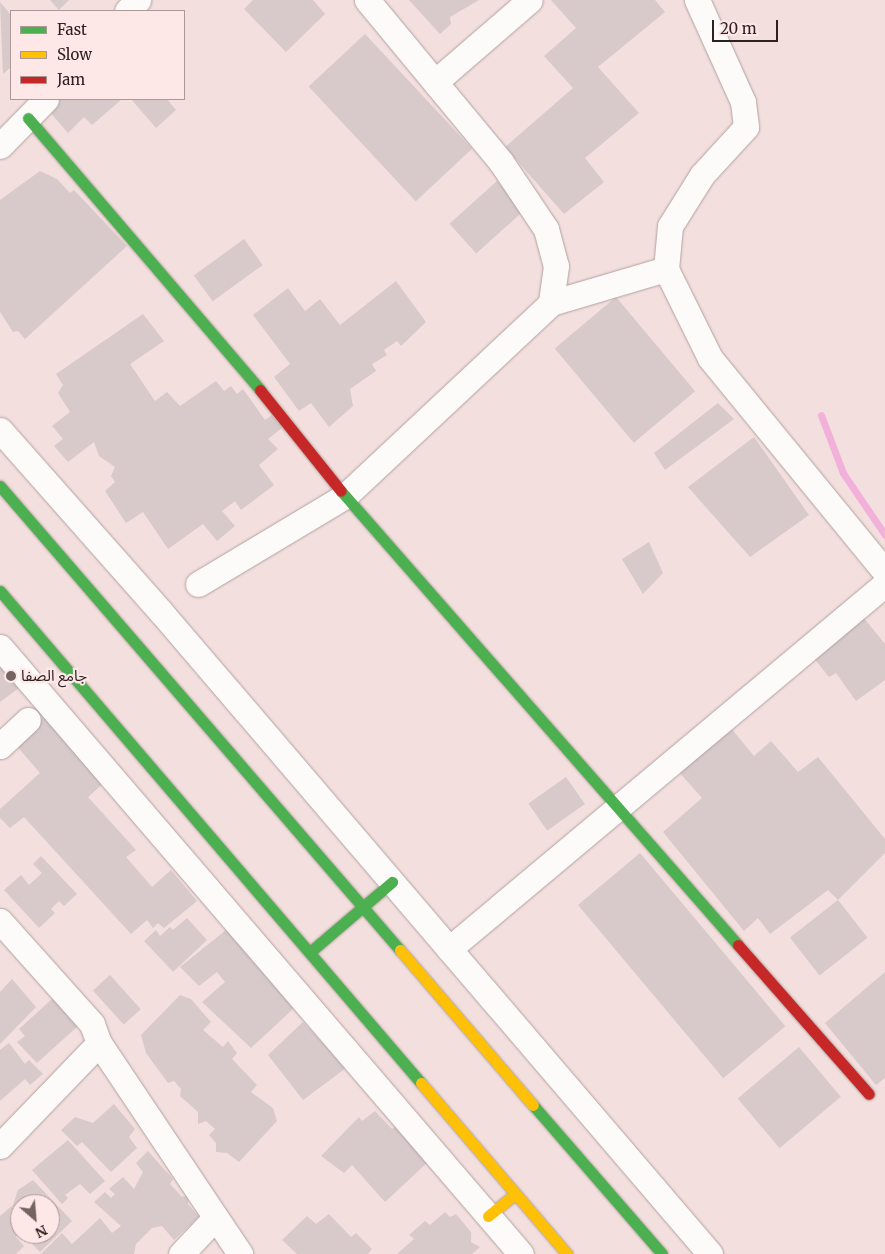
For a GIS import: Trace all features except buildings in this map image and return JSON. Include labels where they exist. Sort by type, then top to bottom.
[{"type":"main road","points":[[28,118],[213,331],[345,496],[618,804],[869,1094]]},
{"type":"main road","points":[[0,486],[662,1254]]},
{"type":"main road","points":[[0,591],[566,1254]]},
{"type":"main road","points":[[310,952],[392,882]]},
{"type":"main road","points":[[488,1216],[515,1194]]},
{"type":"street","points":[[129,10],[138,0]]},
{"type":"street","points":[[367,0],[501,162],[546,229],[556,266],[551,303]]},
{"type":"street","points":[[435,82],[530,0]]},
{"type":"street","points":[[697,0],[743,102],[746,127],[702,175],[670,226],[666,268],[710,358],[885,572]]},
{"type":"street","points":[[0,146],[45,100]]},
{"type":"street","points":[[198,584],[345,496],[551,303],[666,268]]},
{"type":"street","points":[[0,430],[392,882],[710,1254]]},
{"type":"street","points":[[449,949],[618,804],[885,584]]},
{"type":"street","points":[[0,647],[521,1254]]},
{"type":"street","points":[[0,746],[28,720]]},
{"type":"street","points":[[0,921],[92,1024],[99,1043],[240,1254]]},
{"type":"street","points":[[0,1146],[99,1043]]},
{"type":"street","points":[[182,1254],[215,1218]]},
{"type":"waterway","points":[[821,415],[843,473],[885,535]]},
{"type":"traffic: fast","points":[[28,118],[260,390]]},
{"type":"traffic: fast","points":[[0,486],[400,950]]},
{"type":"traffic: fast","points":[[341,491],[738,945]]},
{"type":"traffic: fast","points":[[0,591],[421,1083]]},
{"type":"traffic: fast","points":[[310,952],[392,882]]},
{"type":"traffic: fast","points":[[533,1105],[662,1254]]},
{"type":"traffic: slow","points":[[400,950],[533,1105]]},
{"type":"traffic: slow","points":[[421,1083],[567,1254]]},
{"type":"traffic: slow","points":[[488,1216],[515,1194]]},
{"type":"traffic: jam","points":[[260,390],[341,491]]},
{"type":"traffic: jam","points":[[738,945],[869,1094]]},
{"type":"place","name":"جامع الصفا","points":[[11,676]]}]
